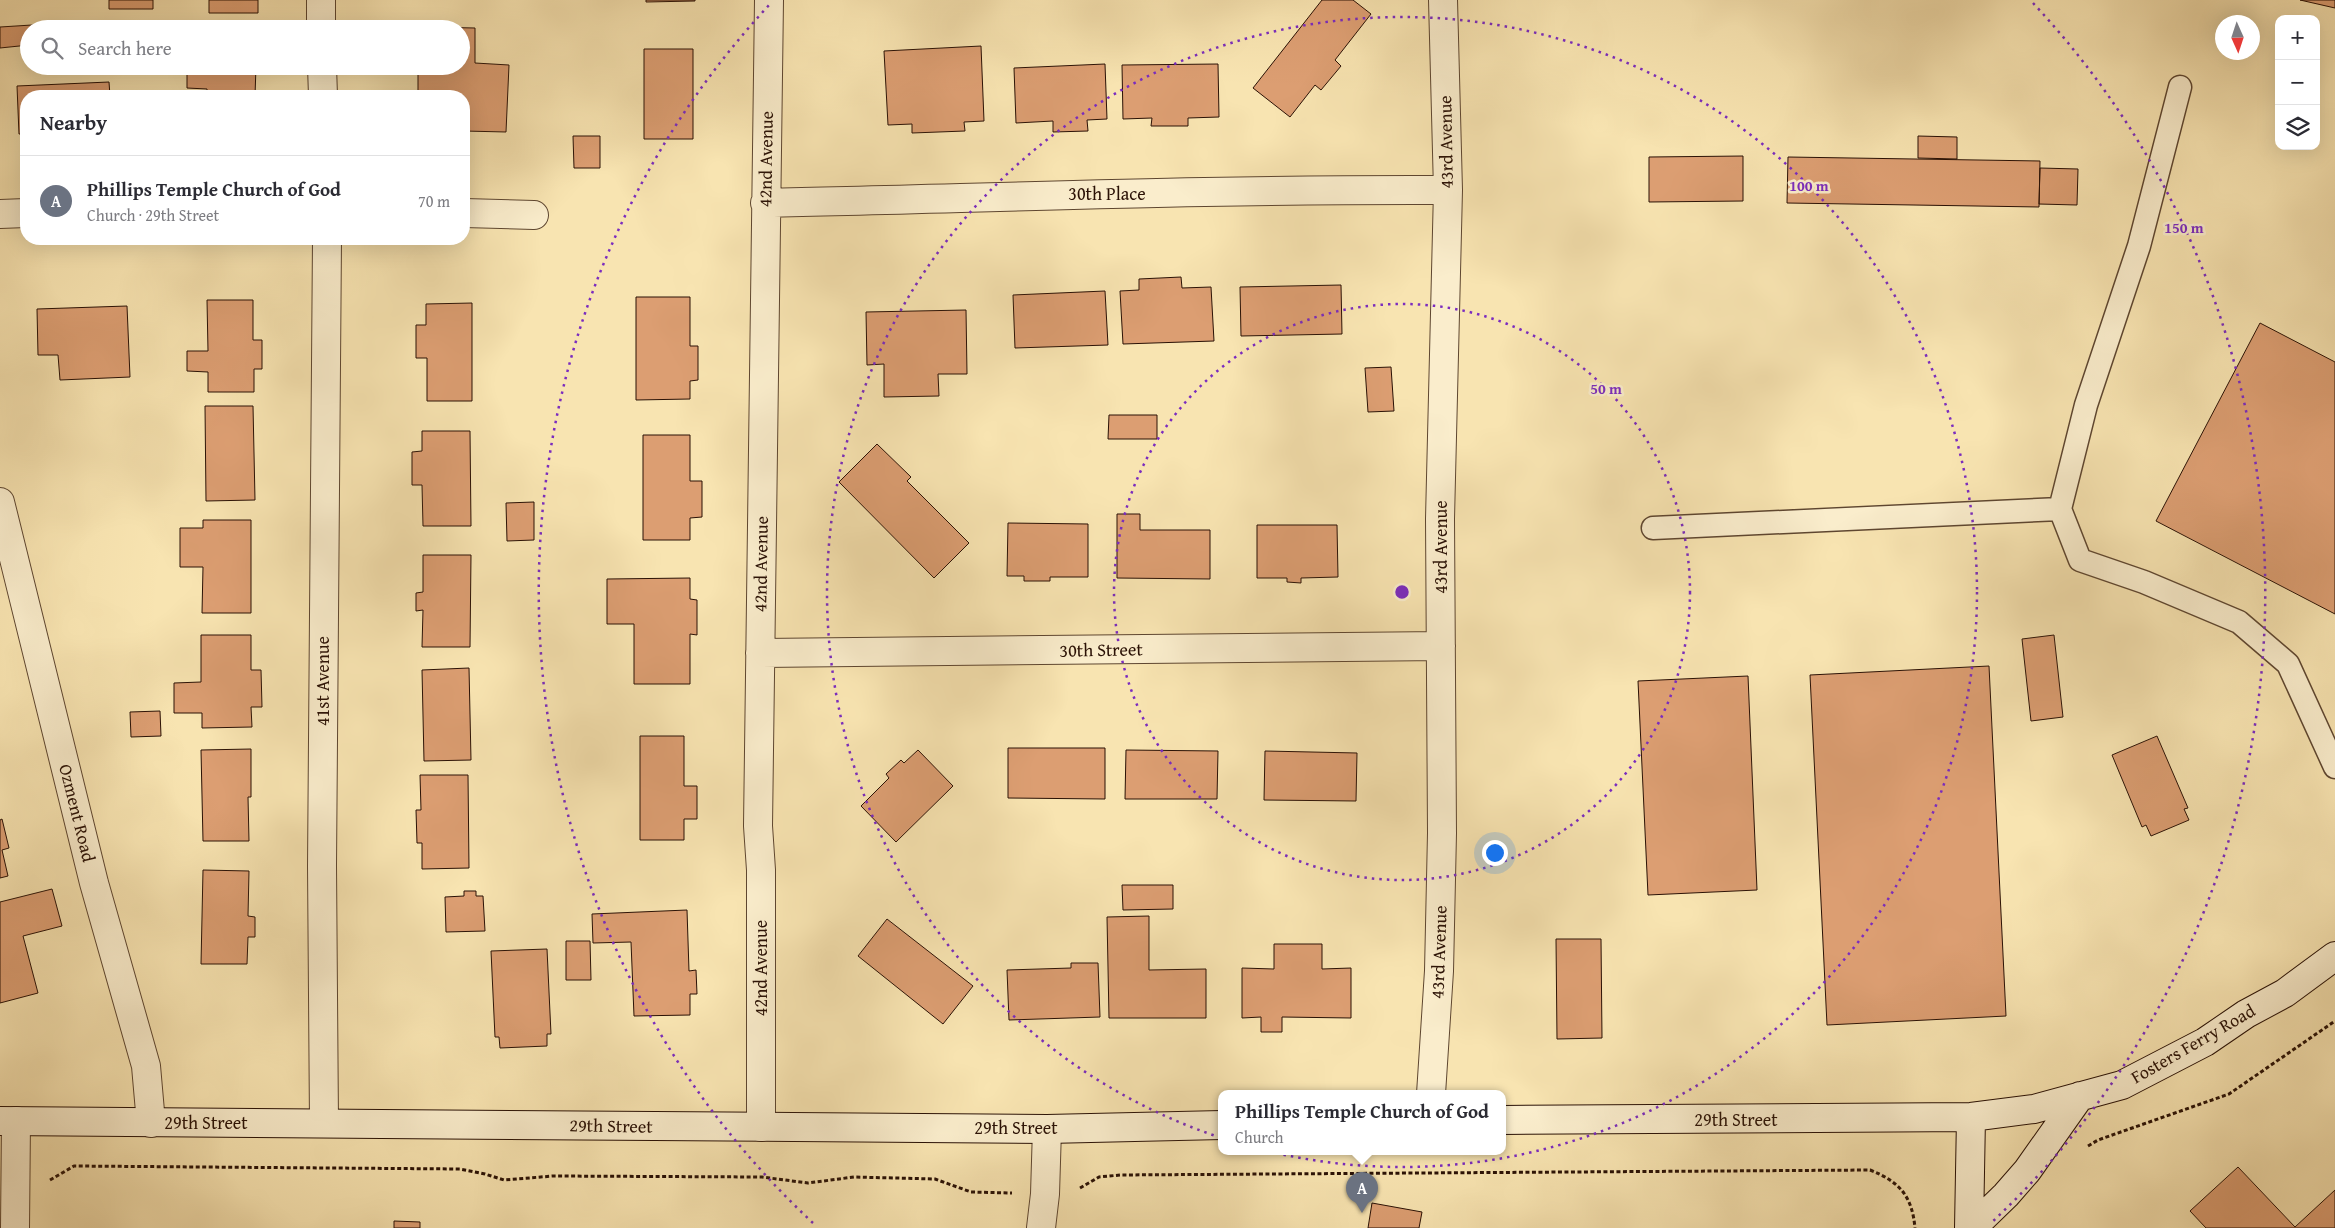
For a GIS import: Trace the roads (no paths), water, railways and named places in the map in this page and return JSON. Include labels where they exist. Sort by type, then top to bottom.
[{"type":"street","points":[[321,0],[321,20]]},
{"type":"street","name":"42nd Avenue","points":[[761,1127],[761,870],[758,826],[769,0]]},
{"type":"street","name":"43rd Avenue","points":[[1431,1090],[1439,971],[1442,833],[1440,519],[1448,190],[1443,0]]},
{"type":"street","points":[[322,75],[323,90]]},
{"type":"street","name":"30th Place","points":[[766,203],[1088,193],[1180,194],[1316,190],[1448,190]]},
{"type":"street","points":[[0,214],[20,213]]},
{"type":"street","points":[[470,213],[534,215]]},
{"type":"street","name":"41st Avenue","points":[[324,1123],[322,856],[327,245]]},
{"type":"street","name":"Ozment Road","points":[[0,502],[94,883],[146,1066],[151,1123]]},
{"type":"street","name":"30th Street","points":[[760,652],[1441,646]]},
{"type":"street","name":"Fosters Ferry Road","points":[[1970,1118],[2034,1109],[2122,1085],[2205,1042],[2246,1014],[2285,993],[2335,956]]},
{"type":"street","points":[[1970,1228],[2006,1195],[2026,1171],[2080,1096]]},
{"type":"street","points":[[1970,1118],[1970,1228]]},
{"type":"street","name":"29th Street","points":[[1506,1120],[1970,1118]]},
{"type":"street","points":[[8,1121],[16,1185],[15,1228]]},
{"type":"street","name":"29th Street","points":[[8,1121],[1047,1129],[1218,1125]]},
{"type":"street","points":[[1041,1228],[1045,1194],[1047,1129]]},
{"type":"lane","points":[[2180,87],[2139,246],[2086,405],[2060,509],[2080,560],[2144,582],[2239,622],[2288,664],[2335,767]]},
{"type":"lane","points":[[1653,528],[2060,509]]},
{"type":"place","name":"Phillips Temple Church of God","points":[[1362,1213]]}]
